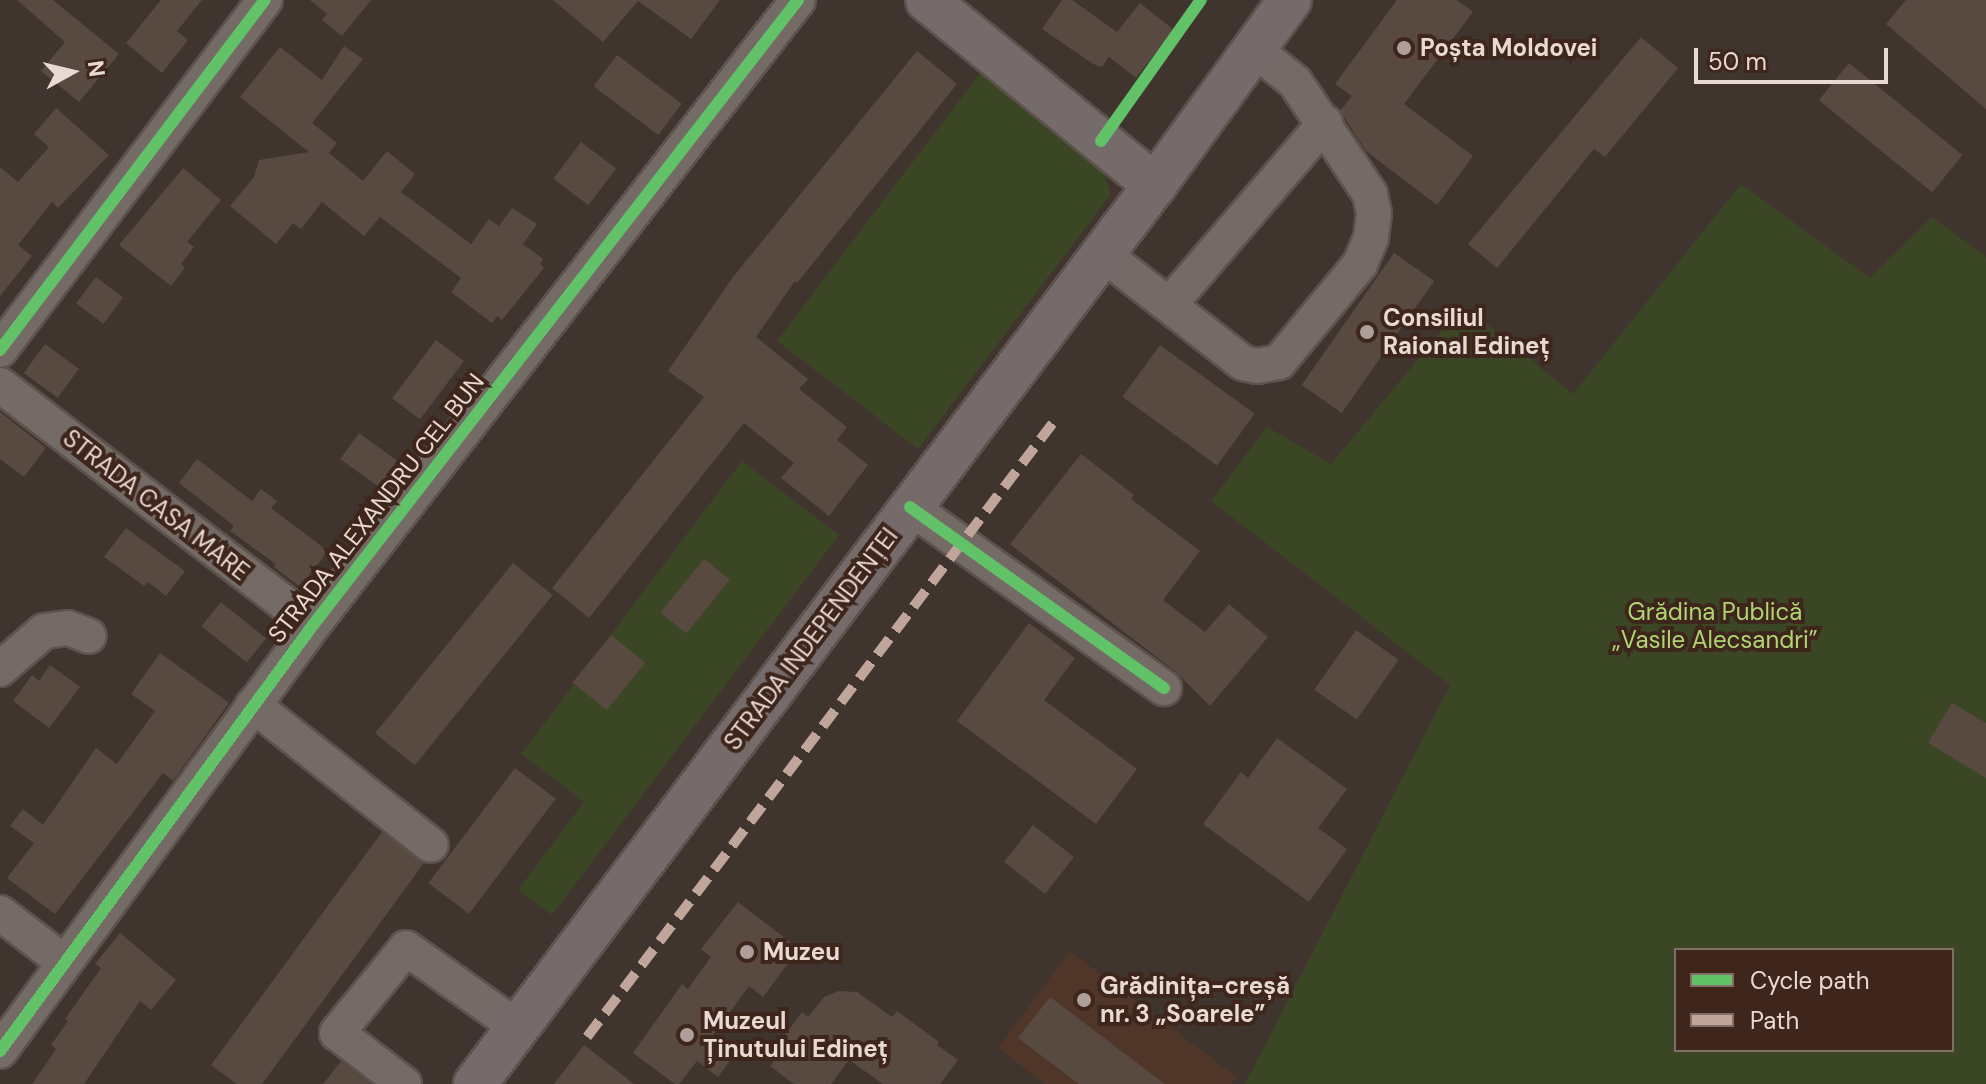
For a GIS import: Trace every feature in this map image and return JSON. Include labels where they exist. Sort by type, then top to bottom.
[{"type":"main road","points":[[927,0],[1155,185]]},
{"type":"main road","name":"STRADA INDEPENDENȚEI","points":[[475,1084],[1155,185],[1290,0]]},
{"type":"street","points":[[0,350],[265,0]]},
{"type":"street","name":"STRADA ALEXANDRU CEL BUN","points":[[0,1051],[313,625],[798,0]]},
{"type":"street","points":[[1103,254],[1243,363],[1257,366],[1279,362],[1360,264],[1371,238],[1374,213],[1370,194],[1295,82],[1254,49]]},
{"type":"street","points":[[1169,305],[1325,123]]},
{"type":"street","name":"STRADA CASA MARE","points":[[0,385],[313,625]]},
{"type":"street","points":[[910,507],[1164,688]]},
{"type":"street","points":[[0,669],[44,631],[68,628],[89,636]]},
{"type":"street","points":[[253,705],[431,845]]},
{"type":"street","points":[[0,913],[64,962]]},
{"type":"street","points":[[404,1084],[337,1033],[406,948],[517,1027]]},
{"type":"shaded area","name":"Grădinița-creșă nr. 3 „Soarele”","points":[[1070,951],[1237,1077],[1231,1084],[1045,1084],[998,1048]]},
{"type":"green space","points":[[980,73],[1101,165],[1111,194],[918,449],[777,341]]},
{"type":"green space","name":"Grădina Publică „Vasile Alecsandri”","points":[[1741,184],[1870,278],[1932,217],[1986,257],[1986,1084],[1245,1084],[1450,685],[1211,501],[1267,427],[1331,464],[1463,305],[1573,394]]},
{"type":"green space","points":[[742,461],[839,535],[552,915],[518,890],[584,802],[521,754]]},
{"type":"building","points":[[17,0],[53,0],[119,54],[79,102],[41,71],[65,42]]},
{"type":"building","points":[[161,0],[202,0],[177,31],[188,40],[162,73],[126,43]]},
{"type":"building","points":[[310,0],[371,0],[342,36],[322,20],[327,14]]},
{"type":"building","points":[[553,0],[720,0],[691,39],[638,1],[603,42]]},
{"type":"building","points":[[1062,0],[1072,0],[1117,32],[1140,3],[1174,30],[1136,78],[1109,57],[1102,67],[1093,64],[1042,29]]},
{"type":"building","points":[[1397,0],[1457,0],[1473,12],[1404,104],[1473,156],[1437,205],[1366,151],[1340,111],[1352,96],[1335,84]]},
{"type":"building","points":[[1906,0],[1986,0],[1986,109],[1886,24]]},
{"type":"building","points":[[1641,37],[1678,68],[1605,157],[1594,149],[1497,268],[1468,244]]},
{"type":"building","points":[[344,46],[363,59],[312,123],[337,143],[329,153],[363,181],[387,151],[415,174],[401,192],[471,244],[489,219],[499,226],[512,208],[537,224],[523,244],[543,259],[540,264],[544,268],[502,320],[497,316],[492,323],[451,292],[461,278],[380,217],[364,236],[322,202],[301,229],[293,223],[276,244],[230,206],[254,177],[259,160],[309,152],[240,97],[280,47],[322,80]]},
{"type":"building","points":[[917,51],[957,84],[797,283],[795,281],[756,337],[808,379],[799,389],[847,427],[837,440],[868,465],[829,516],[781,478],[794,463],[744,423],[589,618],[552,588],[704,397],[668,371],[733,277]]},
{"type":"building","points":[[617,55],[682,104],[658,135],[594,86]]},
{"type":"building","points":[[1849,63],[1962,155],[1932,192],[1819,100]]},
{"type":"building","points":[[56,108],[109,155],[58,208],[52,202],[18,245],[32,256],[0,296],[0,167],[18,182],[49,147],[34,134]]},
{"type":"building","points":[[581,142],[616,168],[588,205],[553,179]]},
{"type":"building","points":[[183,168],[221,200],[187,242],[194,247],[181,264],[185,268],[171,286],[119,245]]},
{"type":"building","name":"Consiliul Raional Edineț","points":[[1394,253],[1434,281],[1342,413],[1302,385]]},
{"type":"building","points":[[96,277],[123,297],[103,324],[76,303]]},
{"type":"building","points":[[436,340],[464,361],[420,419],[392,398]]},
{"type":"building","points":[[45,344],[79,369],[58,398],[24,373]]},
{"type":"building","points":[[1160,345],[1255,414],[1217,466],[1122,397]]},
{"type":"building","points":[[0,412],[46,448],[24,477],[0,459]]},
{"type":"building","points":[[359,433],[409,469],[390,495],[340,459]]},
{"type":"building","points":[[1081,454],[1134,495],[1131,499],[1200,551],[1163,600],[1205,632],[1229,604],[1268,637],[1210,706],[1176,672],[1010,544]]},
{"type":"building","points":[[197,459],[252,501],[261,489],[277,501],[271,508],[328,551],[300,587],[274,567],[276,564],[230,531],[234,526],[179,483]]},
{"type":"building","points":[[126,528],[185,571],[166,596],[148,582],[144,586],[104,557]]},
{"type":"building","points":[[704,559],[730,580],[686,633],[661,613]]},
{"type":"building","points":[[513,563],[553,595],[415,765],[375,733]]},
{"type":"building","points":[[221,602],[266,639],[247,663],[201,626]]},
{"type":"building","points":[[1029,623],[1075,658],[1044,700],[1137,769],[1096,824],[957,721]]},
{"type":"building","points":[[1356,630],[1399,660],[1357,720],[1314,690]]},
{"type":"building","points":[[611,635],[645,663],[607,710],[573,682]]},
{"type":"building","points":[[160,653],[229,703],[173,781],[163,773],[55,914],[7,878],[34,843],[10,826],[23,809],[43,825],[96,748],[117,764],[155,711],[131,694]]},
{"type":"building","points":[[50,665],[80,687],[49,728],[13,701],[32,675],[39,681]]},
{"type":"building","points":[[1952,703],[1986,723],[1986,778],[1928,743]]},
{"type":"building","points":[[1277,738],[1347,789],[1318,828],[1347,849],[1309,902],[1203,824],[1241,772],[1248,778]]},
{"type":"building","points":[[515,768],[556,799],[469,914],[428,883]]},
{"type":"building","points":[[1033,825],[1074,857],[1045,894],[1004,862]]},
{"type":"building","points":[[382,832],[424,863],[262,1084],[237,1084],[211,1065]]},
{"type":"building","points":[[738,902],[799,949],[763,997],[749,986],[710,1039],[733,1057],[718,1077],[697,1061],[679,1084],[675,1084],[633,1053],[682,984],[688,989],[711,957],[701,949]]},
{"type":"building","points":[[120,933],[176,980],[151,1010],[140,1001],[84,1084],[32,1084],[56,1049],[51,1045],[68,1021],[65,1019],[101,968],[95,964]]},
{"type":"building","points":[[839,991],[857,992],[892,1017],[897,1011],[958,1060],[940,1084],[883,1084],[849,1060],[831,1084],[794,1084],[770,1066],[781,1052],[778,1044],[802,1012],[808,1017],[824,997]]},
{"type":"building","points":[[1050,997],[1165,1084],[1079,1084],[1018,1038]]},
{"type":"building","points":[[584,1045],[634,1084],[554,1084]]},
{"type":"building","points":[[341,1061],[371,1084],[323,1084]]},
{"type":"marked path","points":[[587,1037],[1056,419]]},
{"type":"cycle path","points":[[0,350],[265,0]]},
{"type":"cycle path","points":[[0,1051],[313,625],[798,0]]},
{"type":"cycle path","points":[[1101,141],[1201,0]]},
{"type":"cycle path","points":[[910,507],[1164,688]]},
{"type":"place","name":"Poșta Moldovei","points":[[1404,48]]},
{"type":"place","name":"Consiliul Raional Edineț","points":[[1367,332]]},
{"type":"place","name":"Muzeu","points":[[747,952]]},
{"type":"place","name":"Grădinița-creșă nr. 3 „Soarele”","points":[[1084,1000]]},
{"type":"place","name":"Muzeul Ținutului Edineț","points":[[687,1035]]}]
